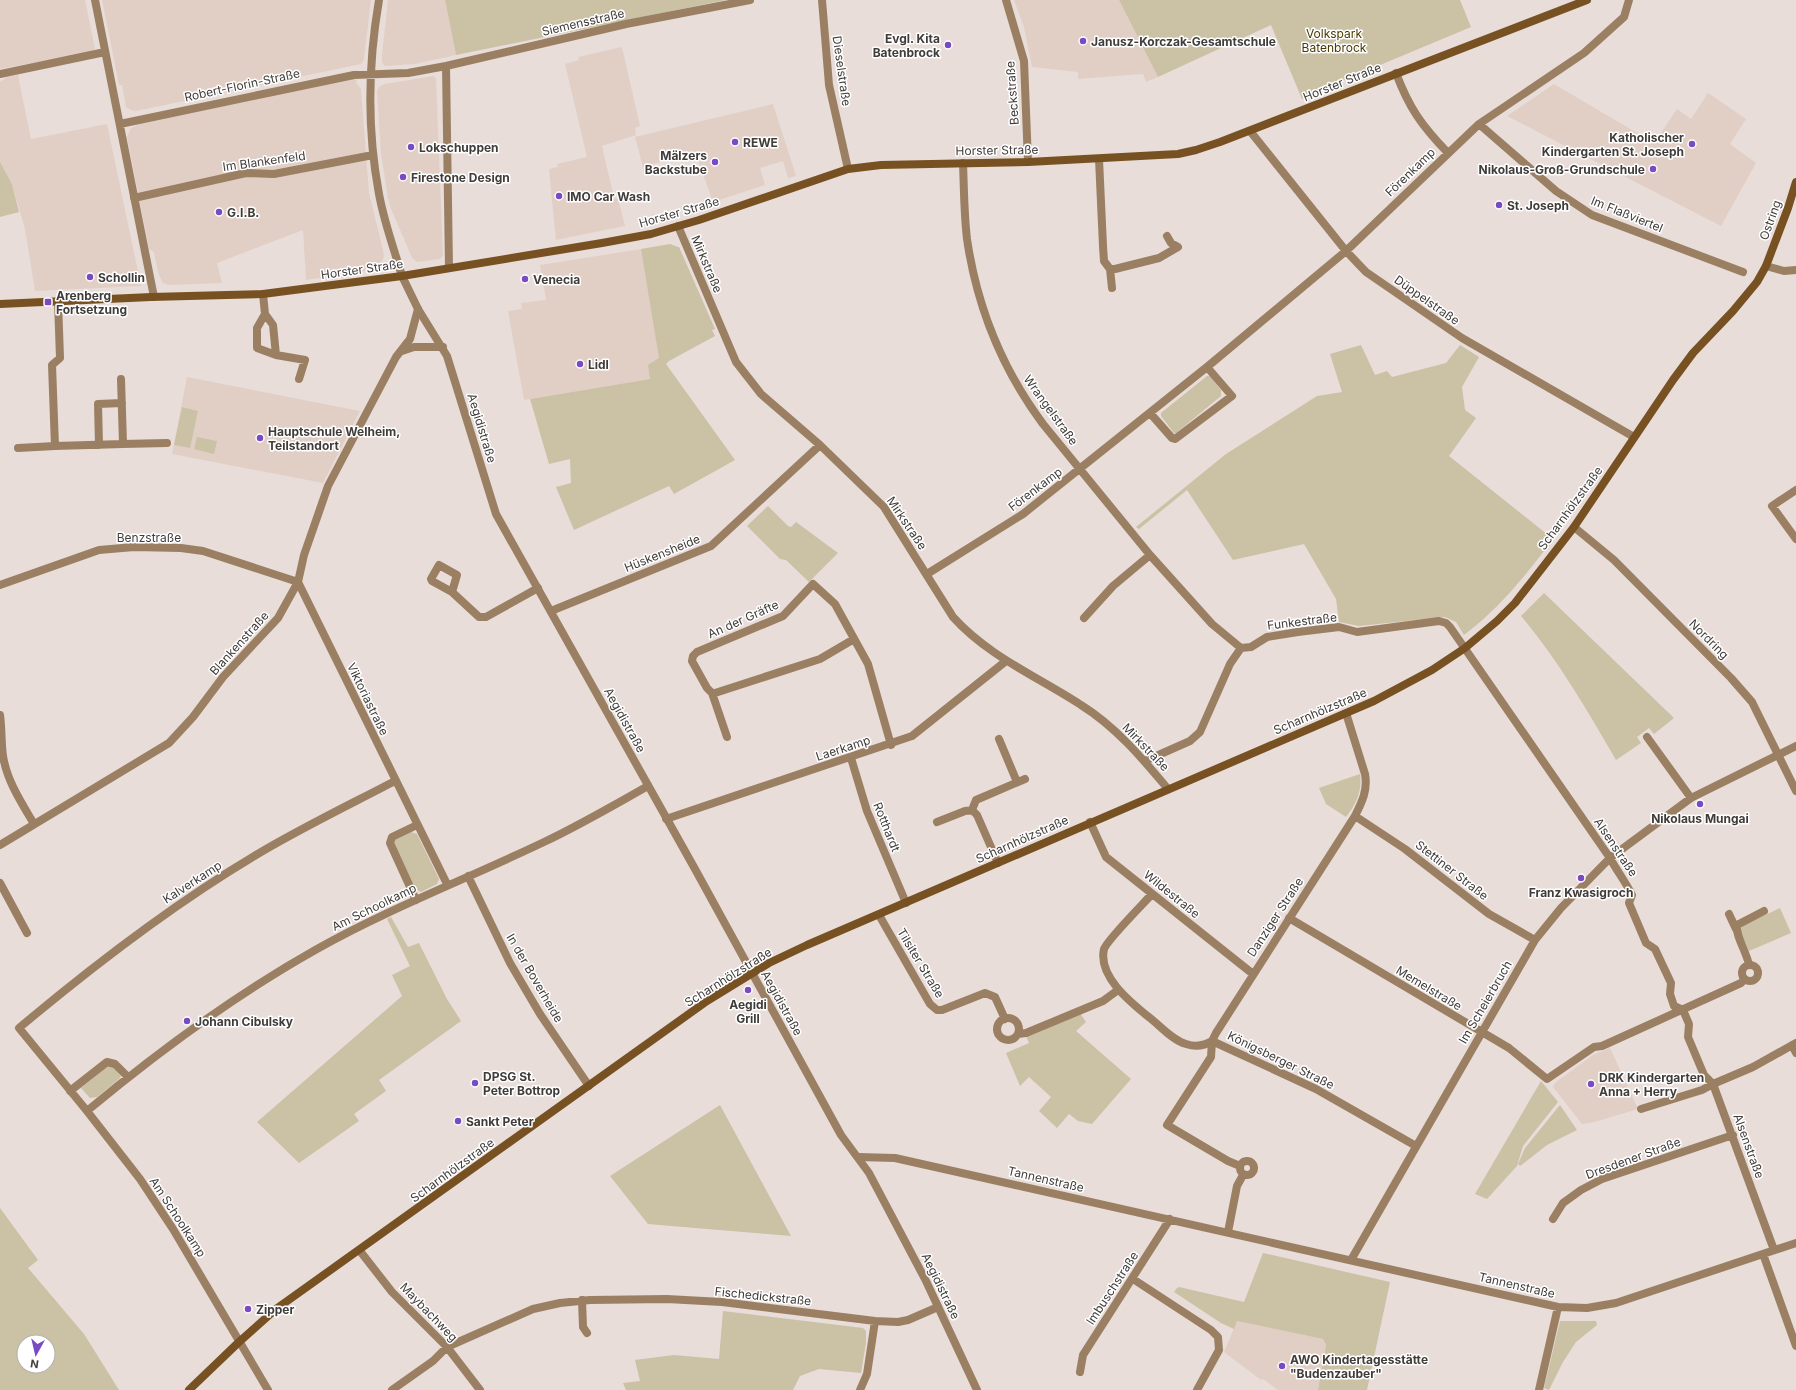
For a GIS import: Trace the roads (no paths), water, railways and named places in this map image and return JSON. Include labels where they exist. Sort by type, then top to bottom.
[{"type":"main road","name":"Horster Straße","points":[[0,304],[263,294],[402,276],[603,243],[678,226],[848,169],[881,165],[1028,162],[1178,154],[1208,146],[1250,131],[1587,0]]},
{"type":"main road","name":"Ostring","points":[[1766,266],[1788,208],[1796,182]]},
{"type":"main road","name":"Scharnhölzstraße","points":[[189,1390],[239,1342],[276,1310],[707,1001],[769,964],[807,945],[1346,713],[1405,685],[1432,670],[1465,648],[1515,603],[1574,527],[1673,380],[1693,353],[1733,311],[1757,282],[1766,266]]},
{"type":"street","points":[[95,0],[154,297]]},
{"type":"street","name":"Aegidistraße","points":[[379,0],[370,75],[370,124],[379,195],[402,276],[418,309],[443,347],[496,514],[841,1135],[858,1157],[883,1200],[938,1307],[977,1390]]},
{"type":"street","name":"Siemensstraße","points":[[370,75],[408,72],[446,66],[626,24],[750,0]]},
{"type":"street","name":"Dieselstraße","points":[[822,0],[829,85],[848,169]]},
{"type":"street","name":"Beckstraße","points":[[1006,0],[1024,61],[1028,162]]},
{"type":"street","name":"Förenkamp","points":[[926,574],[1023,514],[1208,367],[1346,251],[1478,124],[1584,53],[1624,17],[1629,0]]},
{"type":"street","points":[[0,74],[105,52]]},
{"type":"street","points":[[446,66],[449,268]]},
{"type":"street","points":[[1396,73],[1405,96],[1416,117],[1447,154]]},
{"type":"street","name":"Robert-Florin-Straße","points":[[120,124],[354,75],[370,75]]},
{"type":"street","name":"Im Flaßviertel","points":[[1478,124],[1556,191],[1592,215],[1743,272]]},
{"type":"street","name":"Düppelstraße","points":[[1250,131],[1346,251],[1366,272],[1462,338],[1634,438]]},
{"type":"street","name":"Im Blankenfeld","points":[[134,198],[246,173],[274,174],[373,155]]},
{"type":"street","points":[[1099,159],[1104,261],[1110,269],[1112,288]]},
{"type":"street","name":"Wrangelstraße","points":[[963,163],[967,237],[975,283],[982,307],[999,351],[1027,402],[1080,470],[1150,555],[1212,624],[1241,648]]},
{"type":"street","name":"Mirkstraße","points":[[678,226],[736,362],[761,394],[820,445],[884,507],[953,618],[965,630],[1006,661],[1082,705],[1106,722],[1145,761],[1168,789]]},
{"type":"street","points":[[1110,269],[1119,269],[1159,258],[1178,247],[1171,243],[1167,236]]},
{"type":"street","points":[[1766,266],[1784,271],[1796,270]]},
{"type":"street","points":[[263,294],[265,314],[273,325],[276,355]]},
{"type":"street","points":[[54,446],[52,365],[60,358],[58,301]]},
{"type":"street","name":"Blankenstraße","points":[[0,845],[169,742],[193,718],[223,677],[278,618],[298,582],[304,556],[328,486],[396,358],[410,339],[418,309]]},
{"type":"street","points":[[265,314],[257,328],[257,348],[276,355],[305,360],[299,379]]},
{"type":"street","points":[[402,351],[414,347],[443,347]]},
{"type":"street","points":[[1150,413],[1172,438],[1175,439],[1232,396],[1208,367]]},
{"type":"street","points":[[121,379],[123,444]]},
{"type":"street","points":[[99,445],[98,404],[122,403]]},
{"type":"street","points":[[18,448],[167,443]]},
{"type":"street","name":"Hüskensheide","points":[[551,611],[711,546],[820,445]]},
{"type":"street","points":[[1796,490],[1772,506],[1796,539]]},
{"type":"street","name":"Nordring","points":[[1574,527],[1614,560],[1731,678],[1752,702],[1796,791]]},
{"type":"street","name":"Benzstraße","points":[[0,585],[99,550],[134,547],[181,548],[203,551],[298,582]]},
{"type":"street","points":[[1084,618],[1113,586],[1150,555]]},
{"type":"street","name":"Viktoriastraße","points":[[298,582],[447,884]]},
{"type":"street","name":"An der Gräfte","points":[[728,737],[712,693],[707,688],[693,664],[692,658],[695,654],[783,616],[813,584],[835,604],[868,664],[891,744]]},
{"type":"street","points":[[452,592],[476,615],[482,618],[538,588]]},
{"type":"street","name":"Funkestraße","points":[[1241,648],[1251,647],[1264,637],[1290,633],[1339,627],[1357,632],[1439,622],[1446,623],[1450,627],[1465,648]]},
{"type":"street","points":[[712,693],[820,659],[854,639]]},
{"type":"street","points":[[1145,761],[1196,737],[1200,732],[1230,664],[1241,648]]},
{"type":"street","name":"Alsenstraße","points":[[1465,648],[1610,858],[1618,874],[1624,878],[1632,895],[1629,903],[1646,944],[1655,949],[1671,983],[1670,994],[1674,1006],[1683,1010],[1689,1024],[1688,1037],[1704,1075],[1713,1084],[1774,1250]]},
{"type":"street","name":"Laerkamp","points":[[666,819],[851,758],[912,736],[1006,661]]},
{"type":"street","name":"Danziger Straße","points":[[1240,1166],[1228,1161],[1167,1125],[1211,1057],[1212,1041],[1253,974],[1355,816],[1364,799],[1366,782],[1346,713]]},
{"type":"street","points":[[0,715],[3,756],[9,777],[15,792],[34,824]]},
{"type":"street","points":[[1647,737],[1691,798]]},
{"type":"street","points":[[972,810],[976,800],[1021,780],[999,739]]},
{"type":"street","name":"Im Scheierbruch","points":[[1351,1260],[1535,940],[1566,903],[1610,858],[1691,798],[1796,746]]},
{"type":"street","name":"Rotthardt","points":[[851,758],[867,811],[906,903]]},
{"type":"street","name":"Kalverkamp","points":[[19,1028],[59,995],[170,910],[257,854],[395,781]]},
{"type":"street","name":"Am Schoolkamp","points":[[87,1111],[128,1077],[248,991],[316,949],[447,884],[546,841],[648,786]]},
{"type":"street","points":[[938,822],[965,811],[972,810]]},
{"type":"street","points":[[972,810],[977,815],[998,863]]},
{"type":"street","name":"Stettiner Straße","points":[[1355,816],[1405,849],[1490,914],[1535,940]]},
{"type":"street","name":"Wildestraße","points":[[1090,822],[1106,857],[1253,974]]},
{"type":"street","points":[[416,900],[390,843],[392,837],[417,825]]},
{"type":"street","name":"In der Boverheide","points":[[468,876],[510,963],[540,1014],[589,1086]]},
{"type":"street","points":[[0,883],[3,897],[27,933]]},
{"type":"street","name":"Königsberger Straße","points":[[1152,894],[1106,944],[1103,957],[1105,965],[1118,990],[1136,1007],[1181,1043],[1198,1046],[1212,1041],[1316,1089],[1416,1146]]},
{"type":"street","points":[[1736,928],[1738,924],[1764,911]]},
{"type":"street","name":"Memelstraße","points":[[1289,918],[1509,1048],[1547,1079],[1594,1047],[1602,1046],[1683,1010],[1740,983],[1745,979],[1754,980],[1758,976],[1758,970],[1756,967],[1749,965],[1747,956],[1729,914]]},
{"type":"street","name":"Tilsiter Straße","points":[[879,915],[930,1004],[937,1010],[946,1009],[985,993],[995,997],[1005,1019]]},
{"type":"street","points":[[1745,979],[1743,970],[1749,965]]},
{"type":"street","points":[[1018,1034],[1019,1026],[1013,1019],[1005,1019],[998,1024],[997,1029],[1000,1036],[1008,1040],[1016,1037],[1018,1034],[1103,1001],[1118,990]]},
{"type":"street","name":"Am Schoolkamp","points":[[19,1028],[87,1111],[140,1180],[173,1229],[268,1390]]},
{"type":"street","points":[[1641,1109],[1702,1090],[1753,1067],[1794,1044],[1796,1053]]},
{"type":"street","points":[[70,1091],[107,1062],[115,1064],[128,1077]]},
{"type":"street","name":"Dresdener Straße","points":[[1554,1220],[1563,1203],[1581,1190],[1602,1179],[1733,1136]]},
{"type":"street","name":"Tannenstraße","points":[[858,1157],[895,1158],[1558,1307],[1587,1308],[1616,1303],[1796,1243]]},
{"type":"street","points":[[1247,1161],[1254,1166],[1251,1174],[1243,1174],[1240,1171],[1240,1166],[1247,1161]]},
{"type":"street","points":[[1228,1232],[1237,1186],[1243,1174]]},
{"type":"street","name":"Imbuschstraße","points":[[1080,1372],[1083,1355],[1170,1219]]},
{"type":"street","name":"Maybachweg","points":[[360,1251],[392,1292],[447,1347],[480,1390]]},
{"type":"street","points":[[1763,1254],[1796,1346]]},
{"type":"street","points":[[1133,1279],[1211,1330],[1218,1338],[1219,1350],[1197,1390]]},
{"type":"street","name":"Fischedickstraße","points":[[392,1390],[433,1361],[447,1347],[533,1309],[582,1300],[668,1299],[722,1302],[875,1321],[898,1322],[908,1320],[938,1307]]},
{"type":"street","points":[[582,1300],[583,1327],[587,1333]]},
{"type":"street","points":[[1539,1390],[1558,1307]]},
{"type":"street","points":[[860,1390],[867,1374],[875,1321]]},
{"type":"place","name":"Janusz-Korczak-Gesamtschule","points":[[1083,41]]},
{"type":"place","name":"Evgl. Kita Batenbrock","points":[[948,45]]},
{"type":"place","name":"REWE","points":[[735,142]]},
{"type":"place","name":"Katholischer Kindergarten St. Joseph","points":[[1692,144]]},
{"type":"place","name":"Lokschuppen","points":[[411,147]]},
{"type":"place","name":"Mälzers Backstube","points":[[715,162]]},
{"type":"place","name":"Nikolaus-Groß-Grundschule","points":[[1653,169]]},
{"type":"place","name":"Firestone Design","points":[[403,177]]},
{"type":"place","name":"IMO Car Wash","points":[[559,196]]},
{"type":"place","name":"St. Joseph","points":[[1499,205]]},
{"type":"place","name":"G.I.B.","points":[[219,212]]},
{"type":"place","name":"Schollin","points":[[90,277]]},
{"type":"place","name":"Venecia","points":[[525,279]]},
{"type":"place","name":"Arenberg Fortsetzung","points":[[48,302]]},
{"type":"place","name":"Lidl","points":[[580,364]]},
{"type":"place","name":"Hauptschule Welheim, Teilstandort","points":[[260,438]]},
{"type":"place","name":"Nikolaus Mungai","points":[[1700,804]]},
{"type":"place","name":"Franz Kwasigroch","points":[[1581,878]]},
{"type":"place","name":"Aegidi Grill","points":[[748,990]]},
{"type":"place","name":"Johann Cibulsky","points":[[187,1021]]},
{"type":"place","name":"DPSG St. Peter Bottrop","points":[[475,1083]]},
{"type":"place","name":"DRK Kindergarten Anna + Herry","points":[[1591,1084]]},
{"type":"place","name":"Sankt Peter","points":[[458,1121]]},
{"type":"place","name":"Zipper","points":[[248,1309]]},
{"type":"place","name":"AWO Kindertagesstätte \"Budenzauber\"","points":[[1282,1366]]},
{"type":"park label","name":"Volkspark Batenbrock","points":[[1334,40]]}]
